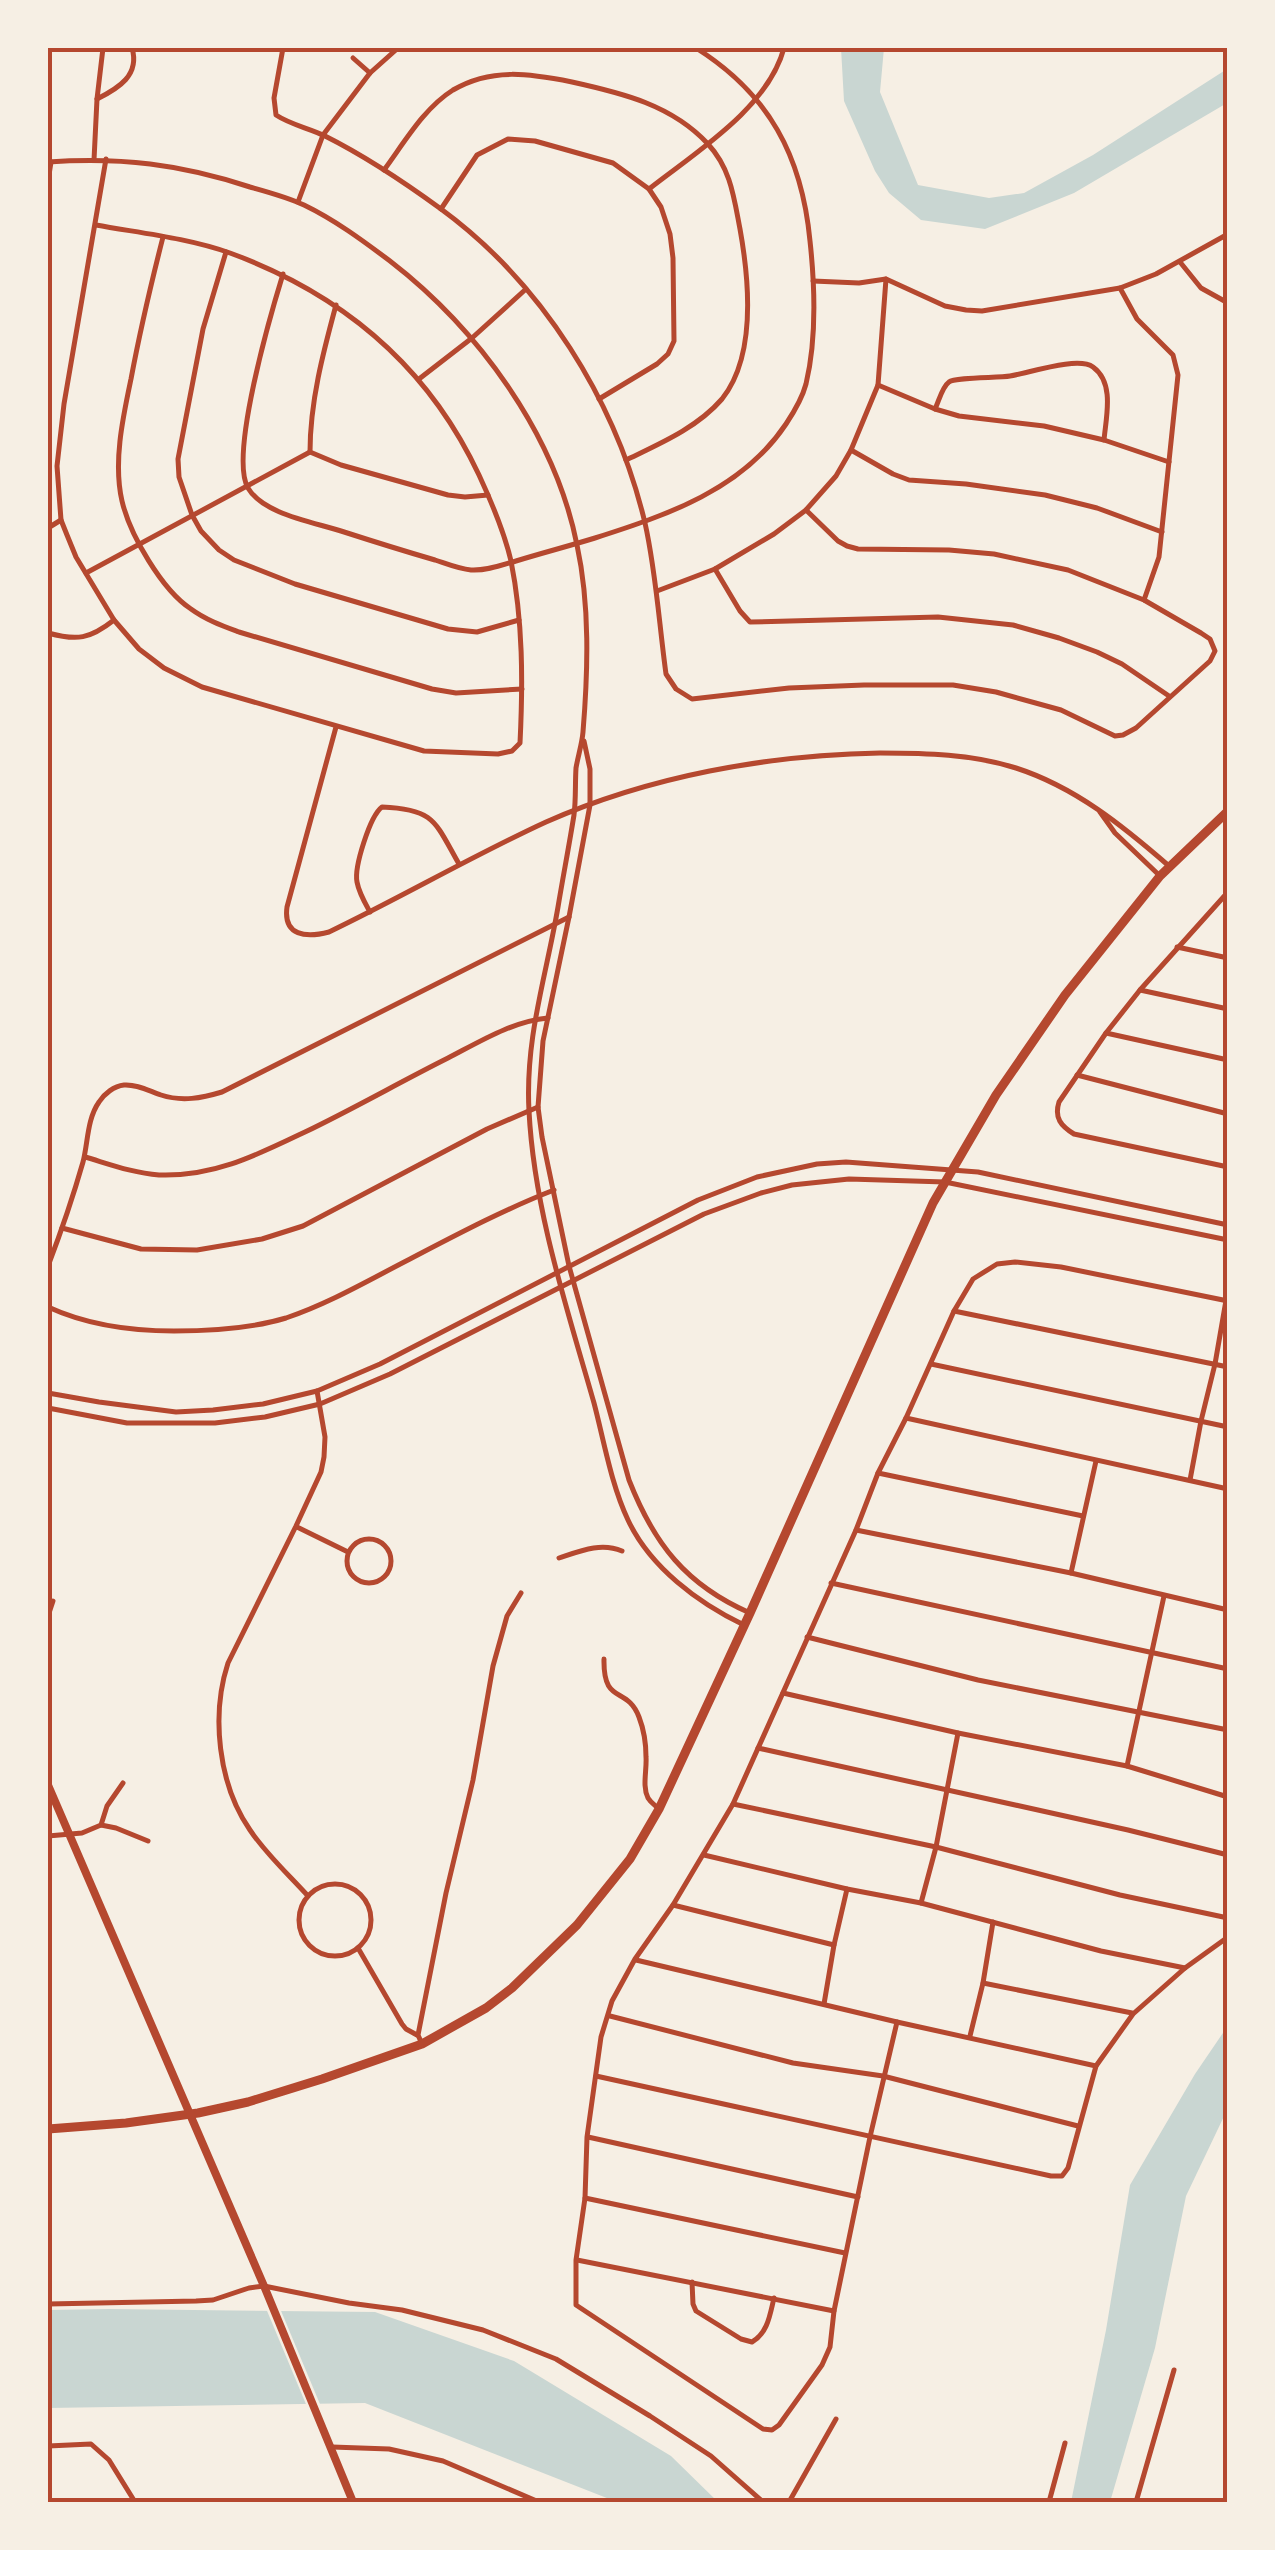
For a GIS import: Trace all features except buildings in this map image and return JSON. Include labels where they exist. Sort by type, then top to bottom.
[{"type":"highway","points":[[48,2129],[188,2114],[248,2102],[322,2079],[486,2008],[553,1949],[611,1884],[660,1809],[933,1204],[996,1095],[1077,980],[1160,876],[1228,811]]},
{"type":"main road","points":[[48,1785],[353,2502]]},
{"type":"street","points":[[48,64],[50,48]]},
{"type":"street","points":[[94,160],[103,48]]},
{"type":"street","points":[[97,99],[117,90],[132,74],[132,48]]},
{"type":"street","points":[[283,48],[274,98],[276,115],[323,135],[384,170],[482,241],[526,289],[574,355],[626,460],[644,522],[657,591],[666,674],[676,689],[692,699],[789,688],[953,685],[1062,710],[1115,736],[1130,733],[1210,661],[1215,651],[1202,633],[1144,600],[1068,570],[994,554],[858,549],[838,542],[806,510]]},
{"type":"street","points":[[298,202],[323,135],[370,74],[398,48]]},
{"type":"street","points":[[283,274],[261,349],[241,459],[246,486],[268,508],[468,570],[483,570],[644,522],[726,484],[771,446],[798,406],[805,386],[814,318],[813,281],[803,189],[792,159],[757,99],[740,79],[696,48]]},
{"type":"street","points":[[649,189],[708,144],[757,99],[784,48]]},
{"type":"street","points":[[353,58],[370,74]]},
{"type":"street","points":[[384,170],[440,100],[475,80],[502,73],[610,90],[656,106],[708,144],[732,185],[746,265],[748,301],[741,357],[722,398],[704,416],[626,460]]},
{"type":"street","points":[[441,209],[476,155],[508,139],[535,141],[613,163],[649,189],[662,207],[670,234],[674,341],[657,364],[599,399]]},
{"type":"street","points":[[96,225],[226,252],[283,274],[336,305],[377,336],[419,379],[460,438],[502,528],[520,620],[520,743],[507,753],[424,751],[202,687],[164,668],[139,649],[114,620],[76,557],[61,520],[57,466],[106,159]]},
{"type":"street","points":[[48,181],[49,162],[106,159],[202,172],[298,202],[360,239],[433,296],[507,383],[543,450],[565,502],[577,544],[584,591],[585,641],[583,739],[576,770],[574,811],[534,1020],[529,1110],[540,1195],[557,1273],[629,1522],[647,1550],[689,1591],[717,1612],[744,1625]]},
{"type":"street","points":[[813,281],[859,284],[886,279],[917,295],[982,311],[1120,288],[1156,274],[1228,234]]},
{"type":"street","points":[[162,237],[142,317],[121,439],[122,500],[139,544],[160,576],[188,608],[226,627],[456,694],[522,688]]},
{"type":"street","points":[[226,252],[203,330],[178,458],[179,477],[201,531],[226,556],[295,584],[448,629],[477,632],[520,620]]},
{"type":"street","points":[[1180,262],[1201,288],[1228,303]]},
{"type":"street","points":[[657,591],[716,569],[774,534],[806,510],[836,476],[878,385],[886,279]]},
{"type":"street","points":[[1120,288],[1137,319],[1166,347],[1176,366],[1177,392],[1162,532],[1156,572],[1144,600]]},
{"type":"street","points":[[419,379],[526,289]]},
{"type":"street","points":[[310,452],[320,362],[336,305]]},
{"type":"street","points":[[936,409],[946,386],[955,379],[1084,364],[1095,368],[1106,388],[1104,440]]},
{"type":"street","points":[[878,385],[959,416],[1044,426],[1104,440],[1169,462]]},
{"type":"street","points":[[851,450],[910,480],[1045,495],[1097,508],[1162,532]]},
{"type":"street","points":[[86,573],[310,452],[356,470],[448,496],[488,495]]},
{"type":"street","points":[[48,528],[61,520]]},
{"type":"street","points":[[716,569],[740,612],[750,622],[938,617],[1013,625],[1097,652],[1169,696]]},
{"type":"street","points":[[48,633],[77,639],[90,636],[114,620]]},
{"type":"street","points":[[336,727],[286,918],[293,930],[310,936],[328,932],[459,864],[590,805],[696,774],[852,754],[920,753],[993,761],[1020,770],[1066,790],[1121,824],[1169,866]]},
{"type":"street","points":[[583,739],[590,769],[590,805],[542,1040],[538,1107],[542,1137],[569,1266],[629,1480],[642,1513],[658,1540],[683,1568],[723,1600],[750,1612]]},
{"type":"street","points":[[370,912],[356,873],[372,820],[382,807],[430,817],[459,864]]},
{"type":"street","points":[[1098,810],[1115,833],[1160,876]]},
{"type":"street","points":[[1228,892],[1106,1033],[1058,1102],[1056,1112],[1064,1128],[1074,1134],[1228,1167]]},
{"type":"street","points":[[1218,902],[1228,904]]},
{"type":"street","points":[[48,1266],[84,1157],[91,1120],[98,1103],[114,1088],[131,1086],[166,1097],[192,1099],[222,1092],[570,916]]},
{"type":"street","points":[[1177,947],[1228,958]]},
{"type":"street","points":[[1140,990],[1228,1009]]},
{"type":"street","points":[[84,1157],[158,1174],[210,1172],[232,1166],[335,1118],[484,1040],[548,1018]]},
{"type":"street","points":[[1106,1033],[1228,1060]]},
{"type":"street","points":[[1077,1075],[1228,1114]]},
{"type":"street","points":[[62,1228],[141,1249],[197,1250],[262,1239],[303,1226],[486,1129],[538,1107]]},
{"type":"street","points":[[48,1393],[176,1412],[263,1404],[316,1391],[380,1364],[698,1200],[757,1177],[818,1164],[846,1162],[953,1169],[1228,1225]]},
{"type":"street","points":[[48,1408],[127,1423],[214,1424],[320,1404],[390,1374],[704,1214],[792,1185],[849,1179],[945,1182],[1228,1240]]},
{"type":"street","points":[[48,1308],[88,1321],[151,1332],[254,1326],[327,1303],[554,1190]]},
{"type":"street","points":[[897,2022],[870,2136],[830,2346],[822,2365],[779,2425],[772,2430],[763,2428],[576,2306],[587,2137],[601,2037],[612,2002],[734,1804],[878,1473],[973,1279],[997,1264],[1061,1266],[1226,1301]]},
{"type":"street","points":[[1190,1480],[1228,1289]]},
{"type":"street","points":[[954,1311],[1228,1367]]},
{"type":"street","points":[[931,1364],[1228,1427]]},
{"type":"street","points":[[308,1896],[251,1832],[240,1814],[225,1767],[218,1713],[220,1687],[228,1663],[316,1486],[324,1457],[324,1437],[316,1391]]},
{"type":"street","points":[[906,1418],[1228,1489]]},
{"type":"street","points":[[1071,1573],[1096,1461]]},
{"type":"street","points":[[878,1473],[1083,1516]]},
{"type":"street","points":[[296,1526],[348,1552]]},
{"type":"street","points":[[856,1530],[1071,1573],[1228,1610]]},
{"type":"street","points":[[359,1541],[382,1542],[391,1554],[390,1570],[373,1584],[359,1582],[349,1572],[348,1552],[359,1541]]},
{"type":"street","points":[[559,1558],[601,1546],[622,1551]]},
{"type":"street","points":[[831,1583],[1228,1669]]},
{"type":"street","points":[[358,1948],[406,2029],[420,2039],[493,1666],[507,1616],[521,1593]]},
{"type":"street","points":[[1127,1766],[1164,1596]]},
{"type":"street","points":[[48,1616],[54,1601]]},
{"type":"street","points":[[807,1638],[978,1680],[1228,1730]]},
{"type":"street","points":[[604,1659],[606,1685],[634,1705],[640,1718],[646,1790],[660,1809]]},
{"type":"street","points":[[783,1692],[958,1733],[1127,1766],[1228,1797]]},
{"type":"street","points":[[921,1903],[958,1733]]},
{"type":"street","points":[[758,1748],[1228,1855]]},
{"type":"street","points":[[100,1825],[123,1783]]},
{"type":"street","points":[[734,1804],[936,1847],[1120,1895],[1228,1918]]},
{"type":"street","points":[[48,1836],[69,1835],[100,1825],[148,1842]]},
{"type":"street","points":[[704,1855],[847,1890],[921,1903],[1102,1951],[1184,1968]]},
{"type":"street","points":[[326,1885],[356,1891],[369,1908],[371,1919],[370,1930],[358,1948],[338,1956],[309,1946],[299,1927],[299,1916],[308,1896],[326,1885]]},
{"type":"street","points":[[824,2004],[847,1890]]},
{"type":"street","points":[[672,1905],[834,1945]]},
{"type":"street","points":[[970,2036],[993,1922]]},
{"type":"street","points":[[596,2076],[1062,2176],[1068,2168],[1096,2066],[1134,2014],[1184,1968],[1228,1936]]},
{"type":"street","points":[[635,1959],[1096,2066]]},
{"type":"street","points":[[983,1983],[1134,2014]]},
{"type":"street","points":[[608,2016],[793,2063],[884,2076],[1078,2126]]},
{"type":"street","points":[[587,2137],[858,2197]]},
{"type":"street","points":[[585,2198],[846,2253]]},
{"type":"street","points":[[576,2260],[834,2311]]},
{"type":"street","points":[[692,2282],[696,2311],[752,2342],[760,2338],[766,2327],[774,2298]]},
{"type":"street","points":[[48,2304],[213,2300],[264,2286],[402,2310],[483,2330],[543,2353],[650,2416],[711,2456],[763,2502]]},
{"type":"street","points":[[1136,2502],[1174,2370]]},
{"type":"street","points":[[789,2502],[836,2418]]},
{"type":"street","points":[[1048,2502],[1065,2443]]},
{"type":"street","points":[[48,2446],[91,2444],[109,2460],[135,2502]]},
{"type":"street","points":[[330,2447],[388,2449],[443,2461],[539,2502]]},
{"type":"shaded area","points":[[841,48],[884,48],[880,92],[918,185],[989,198],[1024,193],[1093,155],[1227,69],[1227,103],[1074,193],[985,229],[921,220],[889,193],[875,171],[844,101]]},
{"type":"shaded area","points":[[1227,2027],[1227,2110],[1186,2196],[1155,2348],[1110,2502],[1071,2502],[1130,2185]]},
{"type":"shaded area","points":[[48,2310],[375,2312],[514,2361],[671,2456],[718,2502],[617,2502],[365,2403],[48,2408]]},
{"type":"pier","points":[[265,2306],[279,2306],[322,2409],[308,2409]]}]
